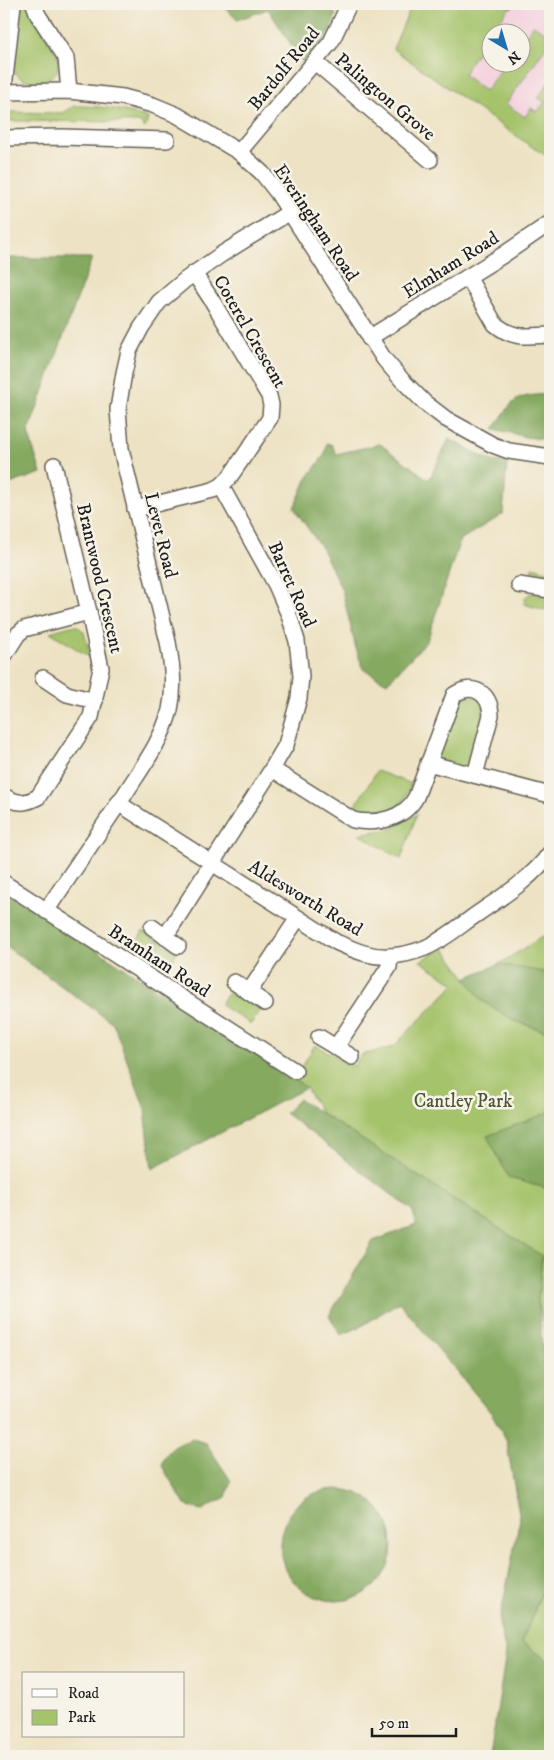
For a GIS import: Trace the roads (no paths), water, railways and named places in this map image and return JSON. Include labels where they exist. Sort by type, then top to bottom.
[{"type":"street","points":[[4,88],[13,4]]},
{"type":"street","points":[[34,4],[38,15],[66,58],[69,91]]},
{"type":"street","name":"Bardolf Road","points":[[239,152],[332,42],[349,4]]},
{"type":"street","name":"Palington Grove","points":[[316,62],[430,160]]},
{"type":"street","name":"Everingham Road","points":[[4,92],[69,91],[123,97],[153,105],[177,115],[239,152],[262,173],[290,212],[369,338],[402,380],[425,403],[446,419],[493,445],[509,451],[550,457]]},
{"type":"street","points":[[4,138],[62,137],[167,140]]},
{"type":"street","name":"Levet Road","points":[[46,911],[161,735],[170,710],[173,672],[168,642],[135,509],[118,430],[118,409],[130,351],[141,328],[159,302],[194,273],[290,212]]},
{"type":"street","name":"Elmham Road","points":[[369,338],[468,277],[550,223]]},
{"type":"street","name":"Coterel Crescent","points":[[194,273],[269,396],[271,405],[270,418],[267,423],[229,478],[221,486]]},
{"type":"street","points":[[468,277],[495,324],[502,330],[510,335],[518,336],[550,335]]},
{"type":"street","name":"Brantwood Crescent","points":[[4,796],[20,803],[30,802],[38,797],[91,717],[101,668],[54,465]]},
{"type":"street","points":[[135,509],[214,490],[221,486]]},
{"type":"street","name":"Barret Road","points":[[165,937],[286,745],[299,698],[301,676],[298,641],[289,615],[276,584],[221,486]]},
{"type":"street","points":[[519,585],[550,590]]},
{"type":"street","points":[[4,656],[24,628],[89,612]]},
{"type":"street","points":[[43,678],[67,694],[95,701]]},
{"type":"street","points":[[272,769],[353,820],[365,823],[378,822],[405,812],[416,797],[454,695],[463,689],[470,689],[479,691],[486,698],[490,706],[491,715],[475,775]]},
{"type":"street","points":[[428,763],[550,795]]},
{"type":"street","name":"Aldesworth Road","points":[[118,803],[336,942],[358,952],[372,955],[390,956],[426,947],[442,939],[529,876],[550,853]]},
{"type":"street","name":"Bramham Road","points":[[4,883],[295,1071]]},
{"type":"street","points":[[249,992],[298,918]]},
{"type":"street","points":[[152,927],[178,946]]},
{"type":"street","points":[[336,1047],[389,967],[390,956]]},
{"type":"street","points":[[234,982],[265,1003]]},
{"type":"street","points":[[319,1037],[352,1057]]},
{"type":"park label","name":"Cantley Park","points":[[463,1100]]}]
